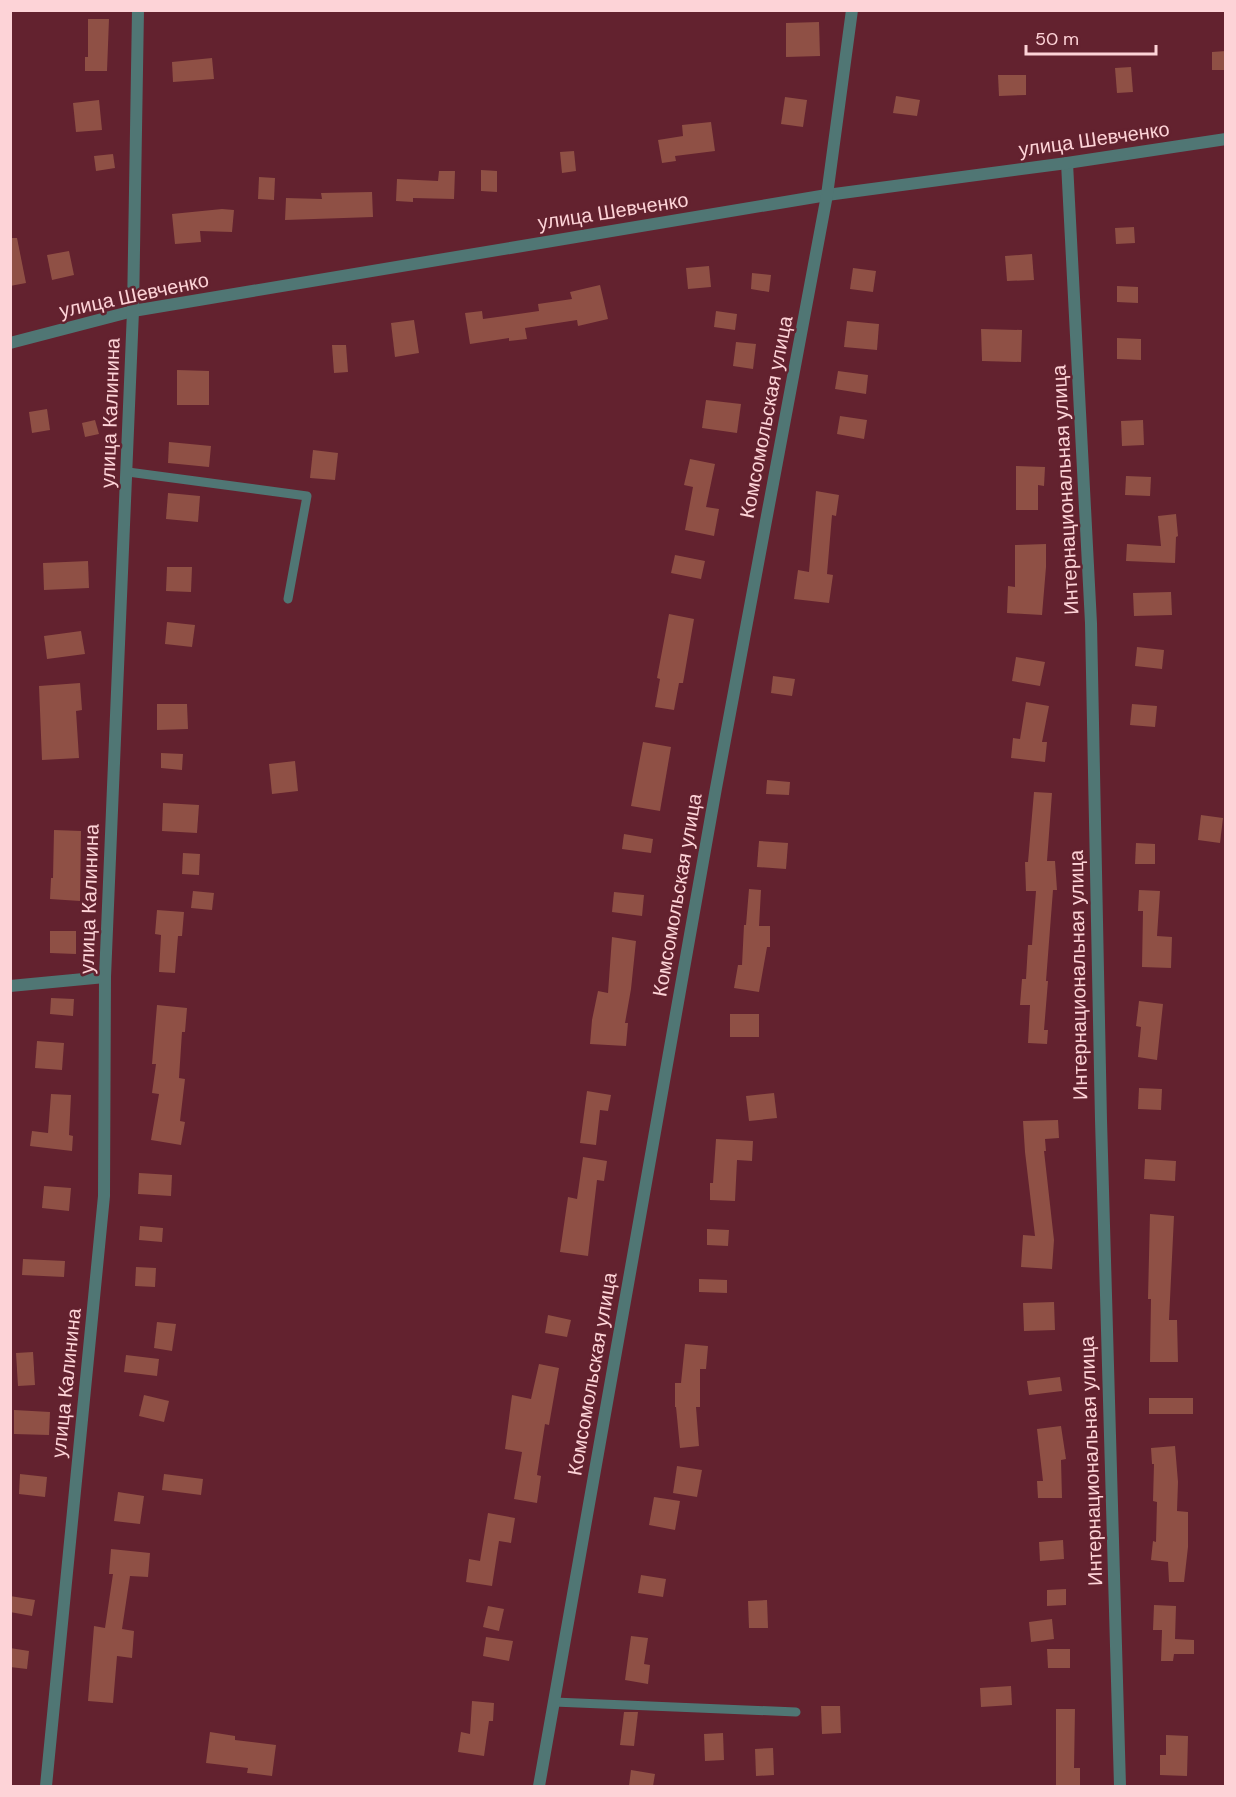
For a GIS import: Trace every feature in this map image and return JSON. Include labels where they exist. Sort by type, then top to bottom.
[{"type":"street","name":"улица Калинина","points":[[46,1786],[104,1197],[105,977],[134,311],[138,10]]},
{"type":"street","name":"Комсомольская улица","points":[[539,1786],[716,788],[827,195],[852,10]]},
{"type":"street","name":"улица Шевченко","points":[[10,343],[134,311],[827,195],[1226,139]]},
{"type":"street","name":"Интернациональная улица","points":[[1067,163],[1091,623],[1101,1120],[1120,1786]]},
{"type":"street","points":[[10,986],[105,977]]},
{"type":"lane","points":[[128,472],[307,496],[288,599]]},
{"type":"lane","points":[[554,1702],[796,1712]]},
{"type":"building","points":[[88,19],[109,19],[107,71],[85,71],[85,57],[88,57]]},
{"type":"building","points":[[819,22],[820,56],[786,57],[786,23]]},
{"type":"building","points":[[1226,51],[1226,70],[1212,70],[1212,52]]},
{"type":"building","points":[[212,58],[214,79],[173,82],[172,62]]},
{"type":"building","points":[[1131,67],[1133,92],[1117,93],[1115,68]]},
{"type":"building","points":[[998,75],[1026,75],[1026,95],[999,96]]},
{"type":"building","points":[[896,96],[920,100],[917,116],[893,113]]},
{"type":"building","points":[[785,97],[807,100],[803,127],[781,124]]},
{"type":"building","points":[[99,100],[102,130],[76,132],[73,103]]},
{"type":"building","points":[[711,122],[715,151],[675,156],[676,161],[662,163],[658,140],[683,136],[682,125]]},
{"type":"building","points":[[574,151],[576,171],[562,173],[560,152]]},
{"type":"building","points":[[113,154],[115,168],[96,171],[94,156]]},
{"type":"building","points":[[481,170],[497,171],[497,192],[481,191]]},
{"type":"building","points":[[439,171],[455,171],[454,199],[413,198],[413,202],[396,201],[397,179],[438,181]]},
{"type":"building","points":[[259,177],[275,178],[274,200],[258,199]]},
{"type":"building","points":[[372,192],[373,217],[285,220],[286,198],[322,199],[321,193]]},
{"type":"building","points":[[234,210],[232,232],[200,231],[201,242],[175,244],[172,214]]},
{"type":"building","points":[[1134,227],[1135,243],[1116,244],[1115,228]]},
{"type":"building","points":[[10,238],[17,238],[26,283],[10,286]]},
{"type":"building","points":[[69,251],[74,275],[52,280],[47,255]]},
{"type":"building","points":[[1032,254],[1034,280],[1007,281],[1005,256]]},
{"type":"building","points":[[709,266],[711,287],[688,289],[686,268]]},
{"type":"building","points":[[853,268],[876,271],[873,292],[850,289]]},
{"type":"building","points":[[752,273],[771,275],[769,292],[751,289]]},
{"type":"building","points":[[600,285],[608,319],[578,326],[577,320],[525,328],[527,339],[509,341],[509,338],[470,344],[465,313],[482,311],[483,319],[539,311],[538,304],[572,299],[570,292]]},
{"type":"building","points":[[1117,286],[1138,287],[1138,303],[1117,302]]},
{"type":"building","points":[[716,311],[737,314],[735,330],[714,327]]},
{"type":"building","points":[[414,320],[419,353],[395,357],[391,323]]},
{"type":"building","points":[[847,321],[879,324],[877,350],[844,347]]},
{"type":"building","points":[[981,329],[1022,330],[1021,362],[982,361]]},
{"type":"building","points":[[1117,338],[1141,339],[1141,360],[1117,359]]},
{"type":"building","points":[[736,342],[756,344],[753,369],[733,366]]},
{"type":"building","points":[[332,345],[346,345],[348,372],[334,373]]},
{"type":"building","points":[[177,370],[209,371],[209,405],[177,405]]},
{"type":"building","points":[[838,371],[868,375],[866,394],[835,389]]},
{"type":"building","points":[[706,400],[741,404],[737,433],[702,428]]},
{"type":"building","points":[[47,409],[50,430],[32,433],[29,412]]},
{"type":"building","points":[[840,416],[867,420],[864,439],[837,434]]},
{"type":"building","points":[[95,420],[99,434],[85,437],[82,423]]},
{"type":"building","points":[[1143,420],[1144,445],[1122,446],[1121,421]]},
{"type":"building","points":[[169,442],[211,446],[209,467],[168,463]]},
{"type":"building","points":[[313,450],[338,453],[335,480],[310,478]]},
{"type":"building","points":[[690,459],[715,464],[706,507],[719,509],[714,536],[685,530],[693,487],[684,485]]},
{"type":"building","points":[[1016,466],[1045,467],[1044,486],[1038,485],[1038,510],[1016,510]]},
{"type":"building","points":[[1126,476],[1151,477],[1150,496],[1125,495]]},
{"type":"building","points":[[816,491],[839,495],[836,516],[832,515],[827,574],[833,575],[829,603],[794,599],[798,570],[809,572]]},
{"type":"building","points":[[168,493],[200,496],[198,522],[166,519]]},
{"type":"building","points":[[1176,514],[1178,536],[1176,537],[1175,563],[1126,561],[1127,544],[1161,546],[1158,516]]},
{"type":"building","points":[[1046,544],[1042,615],[1007,613],[1008,586],[1015,587],[1015,545]]},
{"type":"building","points":[[675,555],[705,561],[701,579],[671,573]]},
{"type":"building","points":[[88,561],[89,588],[44,590],[43,563]]},
{"type":"building","points":[[167,567],[192,567],[191,592],[166,591]]},
{"type":"building","points":[[1171,592],[1172,615],[1134,616],[1133,593]]},
{"type":"building","points":[[669,614],[694,619],[683,683],[679,683],[674,710],[655,707],[660,679],[657,678]]},
{"type":"building","points":[[167,622],[195,625],[192,647],[165,644]]},
{"type":"building","points":[[81,631],[85,654],[47,659],[44,636]]},
{"type":"building","points":[[1137,647],[1164,650],[1162,669],[1135,666]]},
{"type":"building","points":[[1016,657],[1045,662],[1040,686],[1012,681]]},
{"type":"building","points":[[773,676],[795,679],[792,696],[771,693]]},
{"type":"building","points":[[80,683],[82,710],[76,711],[79,758],[42,760],[39,686]]},
{"type":"building","points":[[1026,702],[1049,706],[1042,742],[1047,742],[1045,762],[1011,758],[1013,738],[1020,739]]},
{"type":"building","points":[[157,704],[187,704],[188,729],[157,730]]},
{"type":"building","points":[[1132,704],[1157,706],[1155,727],[1130,725]]},
{"type":"building","points":[[643,742],[671,747],[660,811],[631,806]]},
{"type":"building","points":[[161,753],[183,754],[182,770],[161,768]]},
{"type":"building","points":[[295,761],[298,791],[272,794],[269,764]]},
{"type":"building","points":[[767,780],[790,782],[789,795],[766,794]]},
{"type":"building","points":[[1034,792],[1052,793],[1047,861],[1055,861],[1057,890],[1053,890],[1046,981],[1048,981],[1044,1030],[1048,1030],[1047,1044],[1028,1043],[1030,1005],[1020,1005],[1022,979],[1026,979],[1028,945],[1032,945],[1036,891],[1026,891],[1025,862],[1028,862]]},
{"type":"building","points":[[163,803],[199,805],[197,833],[162,831]]},
{"type":"building","points":[[1201,815],[1223,818],[1220,843],[1198,840]]},
{"type":"building","points":[[54,830],[81,831],[80,901],[50,899]]},
{"type":"building","points":[[624,834],[653,839],[651,853],[622,849]]},
{"type":"building","points":[[759,841],[788,843],[786,869],[757,867]]},
{"type":"building","points":[[1136,843],[1155,844],[1155,864],[1135,864]]},
{"type":"building","points":[[183,853],[200,854],[199,875],[182,874]]},
{"type":"building","points":[[749,889],[761,890],[759,926],[770,926],[770,947],[767,947],[759,992],[734,988],[738,965],[742,965]]},
{"type":"building","points":[[1139,890],[1160,891],[1157,936],[1172,937],[1171,968],[1142,967],[1143,911],[1138,911]]},
{"type":"building","points":[[193,891],[214,893],[212,910],[191,908]]},
{"type":"building","points":[[614,892],[644,895],[642,916],[612,912]]},
{"type":"building","points":[[157,910],[184,912],[182,936],[178,936],[175,973],[159,972],[161,935],[155,934]]},
{"type":"building","points":[[50,931],[76,931],[76,954],[50,953]]},
{"type":"building","points":[[612,937],[636,941],[625,1023],[628,1023],[626,1046],[590,1044],[598,991],[608,993]]},
{"type":"building","points":[[51,998],[74,999],[73,1016],[50,1014]]},
{"type":"building","points":[[1139,1001],[1163,1004],[1157,1060],[1138,1057],[1141,1027],[1136,1026]]},
{"type":"building","points":[[157,1005],[187,1008],[185,1032],[182,1032],[179,1078],[185,1079],[180,1121],[185,1122],[181,1145],[151,1140],[159,1094],[152,1093],[156,1064],[152,1064]]},
{"type":"building","points":[[730,1014],[759,1014],[759,1037],[730,1037]]},
{"type":"building","points":[[37,1041],[64,1043],[62,1070],[35,1068]]},
{"type":"building","points":[[1139,1088],[1162,1089],[1161,1110],[1138,1109]]},
{"type":"building","points":[[587,1091],[611,1095],[608,1111],[600,1110],[596,1145],[580,1143]]},
{"type":"building","points":[[774,1093],[777,1118],[749,1121],[746,1096]]},
{"type":"building","points":[[51,1094],[71,1095],[69,1135],[73,1136],[72,1151],[30,1146],[32,1131],[48,1133]]},
{"type":"building","points":[[1058,1120],[1059,1138],[1045,1139],[1046,1151],[1044,1151],[1054,1240],[1052,1269],[1021,1267],[1023,1235],[1035,1236],[1023,1121]]},
{"type":"building","points":[[716,1139],[753,1141],[752,1161],[737,1160],[735,1201],[710,1200]]},
{"type":"building","points":[[583,1157],[607,1161],[604,1181],[597,1180],[588,1256],[560,1252],[568,1197],[577,1199]]},
{"type":"building","points":[[1145,1159],[1176,1161],[1175,1181],[1144,1179]]},
{"type":"building","points":[[139,1173],[172,1175],[171,1196],[138,1194]]},
{"type":"building","points":[[44,1186],[71,1188],[69,1211],[42,1208]]},
{"type":"building","points":[[1150,1214],[1174,1216],[1169,1320],[1177,1320],[1178,1362],[1150,1362],[1151,1299],[1148,1299]]},
{"type":"building","points":[[140,1226],[163,1228],[162,1242],[139,1240]]},
{"type":"building","points":[[707,1229],[729,1230],[728,1246],[707,1245]]},
{"type":"building","points":[[23,1259],[65,1261],[64,1277],[22,1275]]},
{"type":"building","points":[[136,1267],[156,1268],[155,1287],[135,1286]]},
{"type":"building","points":[[699,1279],[727,1280],[727,1293],[699,1292]]},
{"type":"building","points":[[1054,1302],[1055,1330],[1024,1331],[1023,1303]]},
{"type":"building","points":[[548,1315],[571,1320],[567,1337],[545,1333]]},
{"type":"building","points":[[157,1322],[176,1324],[172,1351],[154,1348]]},
{"type":"building","points":[[685,1344],[708,1346],[706,1369],[700,1369],[700,1407],[696,1407],[699,1446],[680,1448],[675,1407],[675,1383],[681,1383]]},
{"type":"building","points":[[33,1352],[35,1385],[18,1386],[16,1353]]},
{"type":"building","points":[[126,1355],[159,1359],[157,1376],[124,1372]]},
{"type":"building","points":[[539,1364],[559,1368],[549,1425],[545,1424],[537,1475],[541,1476],[537,1503],[514,1499],[522,1452],[505,1449],[512,1395],[531,1399]]},
{"type":"building","points":[[1060,1377],[1062,1391],[1029,1395],[1027,1381]]},
{"type":"building","points":[[144,1395],[169,1401],[164,1422],[139,1416]]},
{"type":"building","points":[[1149,1398],[1193,1398],[1193,1414],[1149,1414]]},
{"type":"building","points":[[14,1410],[50,1412],[49,1435],[14,1434]]},
{"type":"building","points":[[1061,1426],[1066,1459],[1061,1460],[1062,1498],[1038,1498],[1037,1481],[1043,1481],[1037,1429]]},
{"type":"building","points":[[1175,1446],[1178,1482],[1177,1511],[1188,1512],[1188,1547],[1184,1582],[1169,1582],[1168,1562],[1151,1560],[1153,1541],[1156,1542],[1157,1502],[1153,1501],[1154,1464],[1152,1464],[1151,1448]]},
{"type":"building","points":[[677,1466],[702,1470],[697,1497],[673,1493]]},
{"type":"building","points":[[20,1474],[47,1477],[45,1497],[19,1494]]},
{"type":"building","points":[[164,1474],[203,1479],[201,1495],[162,1490]]},
{"type":"building","points":[[118,1492],[144,1496],[140,1524],[114,1521]]},
{"type":"building","points":[[654,1497],[680,1501],[675,1530],[649,1525]]},
{"type":"building","points":[[488,1513],[515,1518],[511,1543],[499,1541],[492,1586],[466,1582],[469,1559],[480,1561]]},
{"type":"building","points":[[1063,1540],[1064,1559],[1040,1561],[1039,1542]]},
{"type":"building","points":[[111,1549],[150,1553],[148,1577],[130,1576],[122,1629],[134,1631],[132,1658],[117,1656],[113,1703],[88,1701],[94,1626],[105,1628],[113,1574],[109,1574]]},
{"type":"building","points":[[641,1575],[666,1579],[663,1597],[638,1593]]},
{"type":"building","points":[[1066,1589],[1066,1605],[1047,1606],[1047,1590]]},
{"type":"building","points":[[10,1596],[35,1600],[32,1616],[10,1612]]},
{"type":"building","points":[[767,1600],[768,1628],[749,1628],[748,1601]]},
{"type":"building","points":[[1154,1605],[1176,1606],[1175,1639],[1194,1640],[1194,1654],[1174,1654],[1173,1661],[1161,1661],[1162,1630],[1153,1630]]},
{"type":"building","points":[[488,1606],[504,1609],[499,1631],[483,1627]]},
{"type":"building","points":[[1052,1619],[1054,1639],[1031,1642],[1029,1622]]},
{"type":"building","points":[[631,1636],[648,1638],[644,1664],[650,1665],[648,1684],[625,1680]]},
{"type":"building","points":[[486,1637],[513,1641],[509,1661],[483,1656]]},
{"type":"building","points":[[10,1648],[29,1651],[27,1669],[10,1667]]},
{"type":"building","points":[[1047,1649],[1070,1649],[1070,1668],[1048,1668]]},
{"type":"building","points":[[1011,1686],[1012,1705],[981,1707],[980,1688]]},
{"type":"building","points":[[472,1701],[494,1703],[493,1721],[489,1721],[484,1756],[458,1752],[461,1732],[470,1734]]},
{"type":"building","points":[[821,1706],[840,1706],[841,1733],[822,1734]]},
{"type":"building","points":[[1056,1709],[1075,1709],[1074,1768],[1080,1768],[1080,1786],[1056,1786]]},
{"type":"building","points":[[624,1712],[638,1712],[634,1746],[620,1745]]},
{"type":"building","points":[[210,1732],[235,1736],[235,1740],[276,1745],[272,1776],[247,1773],[248,1768],[206,1763]]},
{"type":"building","points":[[723,1733],[724,1760],[705,1761],[704,1734]]},
{"type":"building","points":[[1166,1735],[1188,1736],[1187,1776],[1160,1775],[1160,1755],[1166,1755]]},
{"type":"building","points":[[773,1748],[774,1775],[756,1776],[755,1749]]},
{"type":"building","points":[[631,1770],[655,1774],[653,1786],[629,1786]]}]
